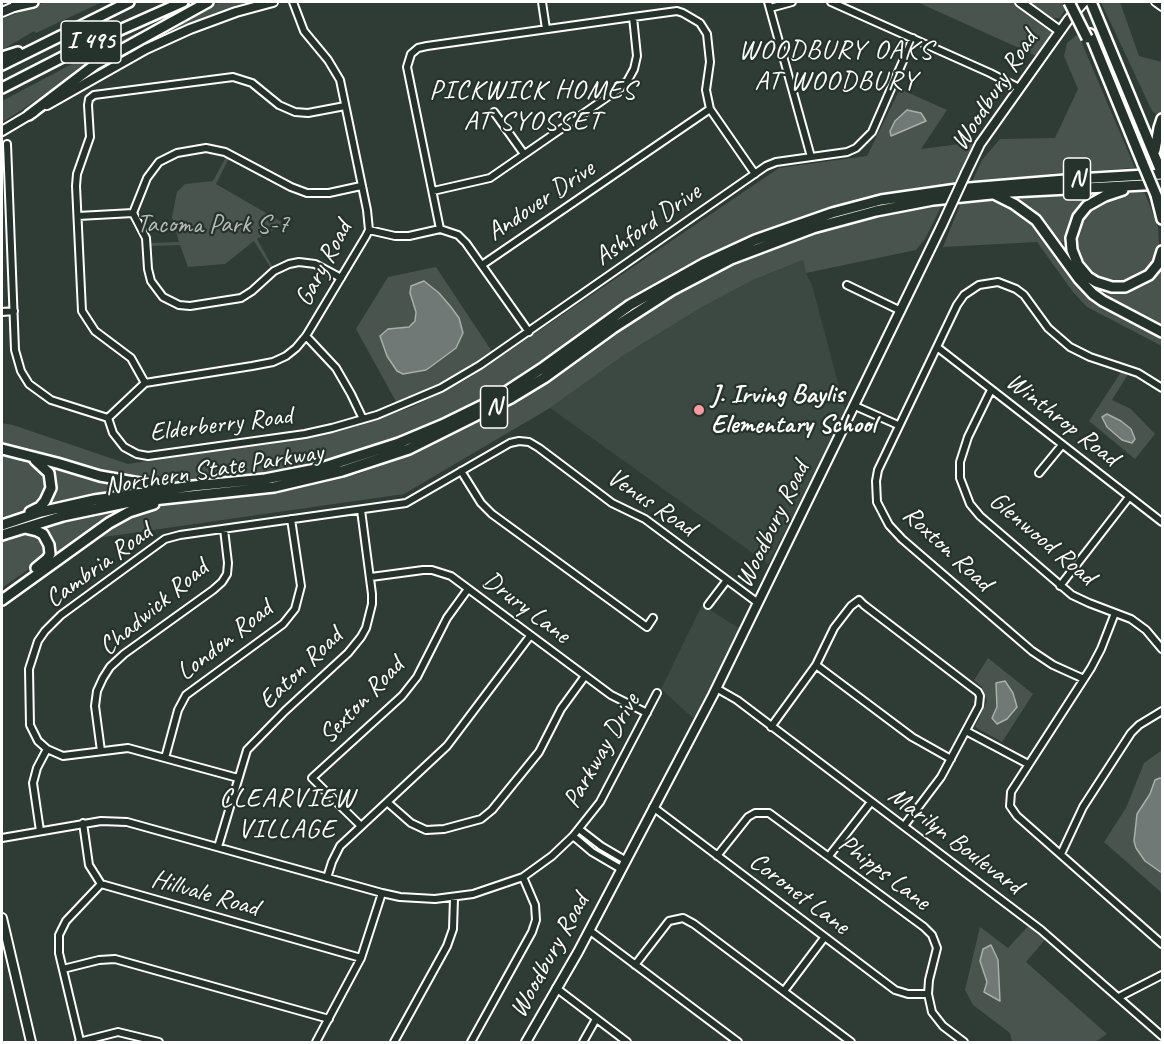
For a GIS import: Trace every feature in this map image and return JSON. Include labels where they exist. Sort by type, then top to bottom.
[{"type":"highway","points":[[15,6],[33,2]]},
{"type":"highway","name":"I 495","points":[[2,65],[129,2]]},
{"type":"highway","name":"I 495","points":[[2,88],[86,45],[183,2]]},
{"type":"highway","points":[[29,115],[96,64],[208,2]]},
{"type":"highway","points":[[1069,2],[1117,100],[1162,211]]},
{"type":"highway","points":[[1077,2],[1088,37]]},
{"type":"highway","points":[[1093,4],[1162,174]]},
{"type":"highway","points":[[2,57],[34,48]]},
{"type":"highway","points":[[1157,157],[1159,128],[1162,119]]},
{"type":"highway","name":"Northern State Parkway","points":[[2,524],[94,500],[184,487],[264,479],[321,468],[368,454],[421,434],[495,399],[630,305],[688,272],[754,240],[832,213],[881,201],[957,189],[1162,174]]},
{"type":"highway","name":"Northern State Parkway","points":[[2,535],[117,505],[274,487],[342,471],[409,449],[511,398],[544,378],[643,308],[681,285],[731,259],[781,239],[849,217],[901,206],[991,193],[1162,184]]},
{"type":"highway","points":[[1133,186],[1105,196],[1088,206],[1078,217],[1071,238],[1074,257],[1082,271],[1096,282],[1112,287],[1125,287],[1149,275],[1158,264],[1162,251]]},
{"type":"highway","points":[[991,193],[1014,204],[1036,220],[1079,279],[1093,294],[1162,332]]},
{"type":"highway","points":[[1156,195],[1162,219]]},
{"type":"highway","points":[[2,449],[130,483],[184,487]]},
{"type":"highway","points":[[2,524],[40,507],[50,493],[49,473],[39,462],[28,456]]},
{"type":"highway","points":[[2,600],[120,517],[149,505],[183,497]]},
{"type":"highway","points":[[2,591],[42,564],[50,554],[49,545],[43,534],[22,528]]},
{"type":"main road","points":[[2,12],[28,2]]},
{"type":"main road","points":[[2,130],[146,49],[199,25],[273,2]]},
{"type":"main road","points":[[1020,2],[1060,31]]},
{"type":"main road","name":"Woodbury Road","points":[[526,1042],[589,930],[716,688],[855,406],[980,144],[1060,31],[1084,2]]},
{"type":"main road","points":[[2,918],[5,950],[31,1042]]},
{"type":"street","name":"Gary Road","points":[[145,383],[273,362],[296,348],[306,336],[369,230],[362,186],[337,73],[304,31],[293,2]]},
{"type":"street","points":[[542,2],[546,29]]},
{"type":"street","points":[[792,2],[769,5],[811,157]]},
{"type":"street","points":[[831,2],[1019,88]]},
{"type":"street","points":[[1155,2],[1162,7]]},
{"type":"street","points":[[440,229],[409,79],[408,62],[411,54],[418,48],[426,46],[633,17],[677,12],[690,15],[705,30],[710,50],[706,90],[710,109],[755,174]]},
{"type":"street","points":[[433,190],[490,177],[619,89],[634,69],[637,56],[633,17]]},
{"type":"street","name":"Ashford Drive","points":[[363,419],[406,404],[441,388],[480,365],[773,163],[847,152],[865,140],[876,123],[913,39]]},
{"type":"street","points":[[7,144],[16,357],[21,371],[29,384],[51,400],[108,418],[145,383],[131,358],[95,331],[84,316],[81,298],[77,174],[90,137],[89,99],[94,95],[233,77],[252,83],[279,105],[295,112],[308,113],[345,106]]},
{"type":"street","name":"Andover Drive","points":[[482,265],[710,109]]},
{"type":"street","points":[[494,112],[524,154]]},
{"type":"street","points":[[341,278],[315,264],[299,262],[274,271],[241,298],[190,306],[179,305],[163,297],[150,281],[146,238],[133,213],[147,178],[159,162],[177,153],[206,148],[225,152],[307,193],[317,194],[362,186]]},
{"type":"street","points":[[78,216],[133,213]]},
{"type":"street","points":[[369,230],[402,236],[440,229],[462,238],[529,332]]},
{"type":"street","name":"Roxton Road","points":[[1084,679],[1053,665],[1032,651],[889,525],[877,502],[876,481],[882,458],[964,295],[979,285],[998,282],[1007,284],[1024,296],[1048,328],[1070,347],[1090,357],[1138,373],[1162,388]]},
{"type":"street","points":[[848,285],[901,311]]},
{"type":"street","points":[[2,312],[14,311]]},
{"type":"street","points":[[306,336],[336,368],[363,419]]},
{"type":"street","name":"Winthrop Road","points":[[937,347],[1162,522]]},
{"type":"street","name":"Glenwood Road","points":[[991,390],[962,450],[959,469],[963,491],[970,504],[980,516],[1060,586],[1078,599],[1131,619],[1156,640],[1162,649]]},
{"type":"street","points":[[855,406],[898,426]]},
{"type":"street","name":"Elderberry Road","points":[[108,418],[113,433],[124,447],[137,454],[148,456],[305,434],[363,419]]},
{"type":"street","name":"Venus Road","points":[[519,441],[529,442],[539,448],[612,503],[645,519],[758,603]]},
{"type":"street","name":"Cambria Road","points":[[47,749],[38,741],[30,725],[28,684],[32,655],[45,631],[62,615],[165,539],[406,503],[510,443],[519,441]]},
{"type":"street","points":[[1040,473],[1062,445]]},
{"type":"street","points":[[461,471],[481,503],[492,514],[647,627],[653,618]]},
{"type":"street","points":[[1060,586],[1129,497]]},
{"type":"street","name":"Eaton Road","points":[[218,847],[244,756],[252,743],[348,653],[362,637],[372,604],[371,577],[361,510]]},
{"type":"street","name":"London Road","points":[[165,758],[178,710],[186,695],[283,624],[295,609],[301,586],[291,519]]},
{"type":"street","name":"Chadwick Road","points":[[101,751],[95,706],[103,678],[110,667],[124,654],[222,582],[227,573],[228,563],[224,529]]},
{"type":"street","name":"Drury Lane","points":[[371,577],[432,570],[451,576],[585,676],[611,694],[646,713]]},
{"type":"street","points":[[708,605],[727,580]]},
{"type":"street","name":"Sexton Road","points":[[361,826],[312,778],[402,696],[417,677],[447,618],[468,589]]},
{"type":"street","points":[[771,726],[816,665],[834,628],[851,606],[859,600],[978,692],[980,696],[979,706],[941,777],[904,826]]},
{"type":"street","points":[[1115,613],[1101,649],[1084,679],[1011,792],[1010,806],[1017,816],[1162,944]]},
{"type":"street","points":[[327,878],[334,854],[340,846],[447,746],[530,636]]},
{"type":"street","points":[[816,665],[912,737],[951,759]]},
{"type":"street","points":[[387,802],[411,823],[426,830],[444,829],[481,819],[492,810],[539,752],[561,709],[585,676]]},
{"type":"street","name":"Marilyn Boulevard","points":[[716,688],[737,700],[1038,928],[1162,1036]]},
{"type":"street","name":"Parkway Drive","points":[[2,838],[101,820],[127,822],[382,893],[416,898],[454,898],[523,877],[552,856],[573,836],[600,801],[657,693]]},
{"type":"street","points":[[1060,854],[1083,807],[1131,733],[1139,725],[1162,711]]},
{"type":"street","points":[[966,731],[1028,764]]},
{"type":"street","points":[[40,831],[33,783],[37,768],[47,749],[66,756],[128,748],[237,778]]},
{"type":"street","points":[[829,856],[871,802]]},
{"type":"street","name":"Coronet Lane","points":[[653,807],[895,990],[908,994],[928,994]]},
{"type":"street","name":"Phipps Lane","points":[[717,856],[748,818],[755,813],[765,812],[777,817],[932,935],[937,952],[929,980],[928,994]]},
{"type":"street","points":[[83,823],[89,865],[101,884],[71,916],[62,929],[58,945],[79,1042],[118,1032],[159,1042]]},
{"type":"street","points":[[579,829],[601,846],[625,860]]},
{"type":"street","points":[[573,836],[592,852],[621,869]]},
{"type":"street","points":[[471,1042],[532,932],[536,920],[535,904],[523,877]]},
{"type":"street","name":"Hillvale Road","points":[[101,884],[361,958]]},
{"type":"street","points":[[316,1042],[361,958],[382,893]]},
{"type":"street","points":[[394,1042],[447,946],[453,929],[454,898]]},
{"type":"street","points":[[635,964],[669,921],[683,918],[851,1042]]},
{"type":"street","points":[[589,930],[738,1042]]},
{"type":"street","points":[[784,991],[824,938]]},
{"type":"street","points":[[63,969],[99,960],[115,959],[329,1019]]},
{"type":"street","points":[[1119,997],[1162,975]]},
{"type":"street","points":[[556,988],[627,1042]]},
{"type":"street","points":[[928,994],[932,1012],[937,1020],[964,1042]]},
{"type":"street","points":[[583,1042],[596,1019]]},
{"type":"shaded area","points":[[907,110],[921,113],[926,121],[891,136],[890,131],[895,121]]},
{"type":"shaded area","name":"J. Irving Baylis Elementary School","points":[[803,260],[812,285],[846,413],[768,564],[550,408],[624,355],[702,307],[753,280]]},
{"type":"shaded area","points":[[424,281],[451,307],[459,318],[463,333],[456,348],[426,370],[403,374],[397,371],[387,356],[380,336],[388,329],[409,327],[415,321],[416,312],[410,293],[411,286]]},
{"type":"shaded area","points":[[1107,414],[1131,429],[1135,439],[1132,443],[1122,440],[1107,427],[1102,417]]},
{"type":"shaded area","points":[[702,605],[742,630],[696,721],[661,689]]},
{"type":"shaded area","points":[[1005,681],[1013,693],[1017,707],[1007,719],[997,724],[992,718],[997,707],[996,683]]},
{"type":"shaded area","points":[[1162,779],[1162,873],[1145,861],[1134,841],[1137,814],[1150,794],[1155,780]]},
{"type":"shaded area","points":[[991,945],[998,960],[1000,1001],[984,992],[987,982],[980,961],[983,949]]},
{"type":"green space","points":[[45,2],[102,2],[36,33],[34,31],[2,50],[2,19]]},
{"type":"green space","points":[[221,2],[254,2],[222,11],[179,28],[90,75],[89,73],[177,22]]},
{"type":"green space","points":[[917,2],[1018,2],[1060,31],[1041,58]]},
{"type":"green space","points":[[1029,2],[1062,2],[1066,8],[1060,18],[1051,18]]},
{"type":"green space","points":[[1101,2],[1120,2],[1139,56],[1162,62],[1161,113],[1156,114],[1152,111]]},
{"type":"green space","points":[[155,25],[96,59],[2,122],[2,101],[93,53]]},
{"type":"green space","points":[[1078,34],[1135,168],[972,182],[982,160],[1000,139],[1055,138],[1078,89],[1064,56],[1067,43]]},
{"type":"green space","points":[[900,89],[947,110],[921,149],[983,141],[966,173],[951,185],[918,189],[853,203],[796,219],[715,252],[651,286],[534,369],[495,392],[449,418],[399,438],[315,464],[241,476],[163,483],[95,472],[2,443],[2,423],[128,464],[325,435],[412,407],[469,378],[779,168],[867,156]]},
{"type":"green space","name":"Tacoma Park S-7","points":[[226,157],[229,158],[216,184],[285,224],[257,239],[272,266],[270,267],[254,241],[225,264],[188,267],[180,245],[150,246],[150,243],[179,242],[172,217],[177,192],[185,184],[213,181]]},
{"type":"green space","points":[[1114,190],[1078,211],[1069,229],[1068,240],[1059,244],[1046,225],[1014,200],[1036,195]]},
{"type":"green space","points":[[1144,191],[1158,227],[1159,245],[1153,262],[1141,274],[1127,281],[1108,281],[1090,272],[1079,256],[1076,238],[1086,213],[1126,193]]},
{"type":"green space","points":[[962,200],[988,200],[1007,205],[1028,218],[1046,237],[1081,288],[1114,310],[1162,335],[1162,346],[1087,307],[1073,292],[1037,242],[943,247]]},
{"type":"green space","points":[[943,203],[925,239],[916,250],[806,273],[803,260],[753,280],[702,307],[624,355],[550,408],[404,494],[97,538],[2,606],[2,603],[125,517],[147,509],[179,503],[273,494],[361,473],[420,451],[475,423],[526,393],[621,326],[693,282],[757,253],[816,231],[886,211]]},
{"type":"green space","points":[[1162,261],[1162,327],[1104,298],[1109,290],[1125,290],[1139,286],[1149,279]]},
{"type":"green space","points":[[436,267],[495,356],[399,407],[356,329],[388,277]],"holes":[[[410,293],[439,293],[459,318],[463,333],[456,348],[426,370],[403,374],[388,329],[409,327],[415,321],[416,312]]]},
{"type":"green space","points":[[1123,369],[1130,371],[1112,400],[1131,409],[1155,434],[1135,459],[1089,421]]},
{"type":"green space","points":[[2,451],[34,461],[47,476],[48,490],[41,502],[34,507],[2,517]]},
{"type":"green space","points":[[47,464],[139,486],[49,506]]},
{"type":"green space","points":[[130,508],[46,563],[51,554],[43,525],[93,513]]},
{"type":"green space","points":[[28,533],[41,537],[46,544],[43,559],[2,588],[2,541]]},
{"type":"green space","points":[[988,658],[1033,694],[1002,742],[975,727],[987,701],[982,687],[974,680]]},
{"type":"green space","points":[[1162,750],[1162,893],[1104,842],[1126,808],[1144,763]]},
{"type":"green space","points":[[1031,923],[1048,936],[1026,962],[1107,1034],[1095,1042],[1012,1042],[1010,1033],[973,1005],[965,990],[980,927],[1008,948]]},
{"type":"place","name":"J. Irving Baylis Elementary School","points":[[699,410]]},
{"type":"district","name":"WOODBURY OAKS AT WOODBURY","points":[[836,66]]},
{"type":"district","name":"PICKWICK HOMES AT SYOSSET","points":[[533,106]]},
{"type":"district","name":"CLEARVIEW VILLAGE","points":[[287,814]]}]
